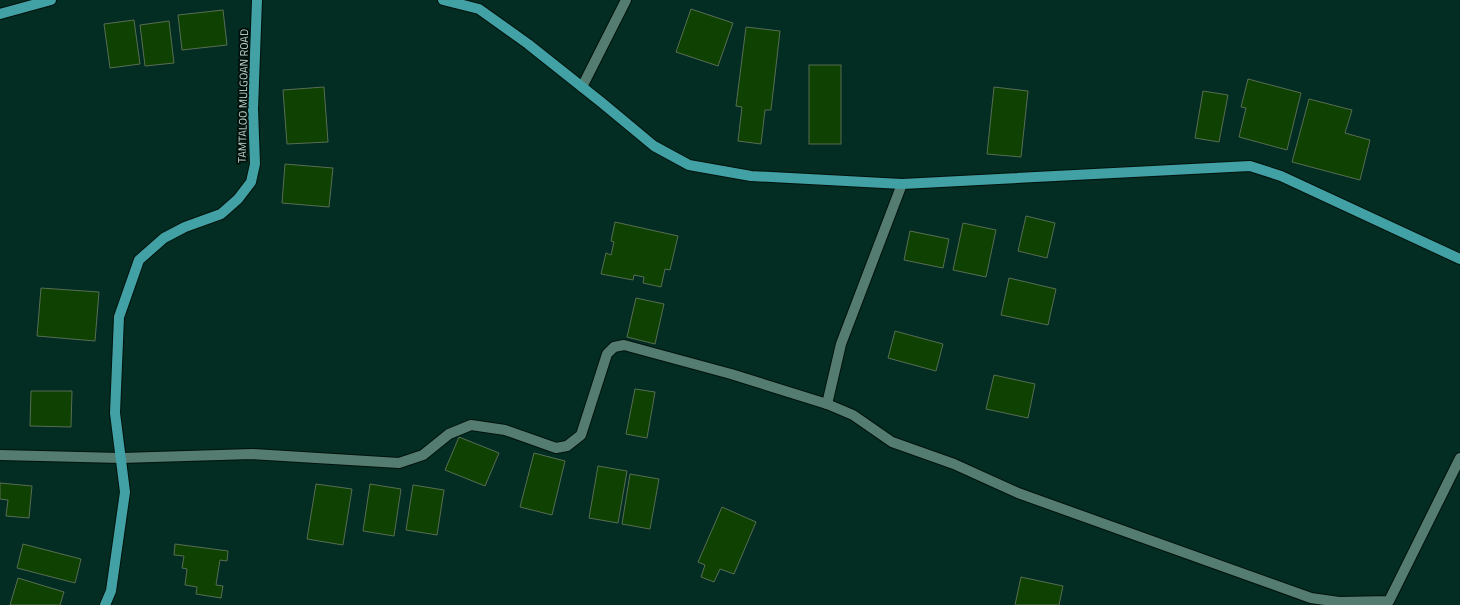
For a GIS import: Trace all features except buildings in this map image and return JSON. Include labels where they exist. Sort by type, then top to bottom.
[{"type":"main road","points":[[0,14],[51,0]]},
{"type":"main road","name":"TAMTALOO MULGOAN ROAD","points":[[105,605],[111,591],[125,492],[115,413],[118,317],[139,260],[164,238],[185,227],[221,214],[238,199],[251,182],[255,164],[253,109],[257,0]]},
{"type":"main road","points":[[443,0],[479,9],[528,44],[654,146],[689,165],[751,176],[902,184],[1250,166],[1281,176],[1460,259]]},
{"type":"street","points":[[582,87],[626,0]]},
{"type":"street","points":[[827,404],[841,344],[902,184]]},
{"type":"street","points":[[0,455],[121,458],[252,454],[399,463],[423,456],[449,434],[471,425],[505,430],[556,448],[567,446],[581,435],[607,354],[614,347],[624,345],[731,374],[827,404],[853,415],[892,442],[954,464],[1018,493],[1309,601],[1339,602],[1389,601],[1460,458]]}]
